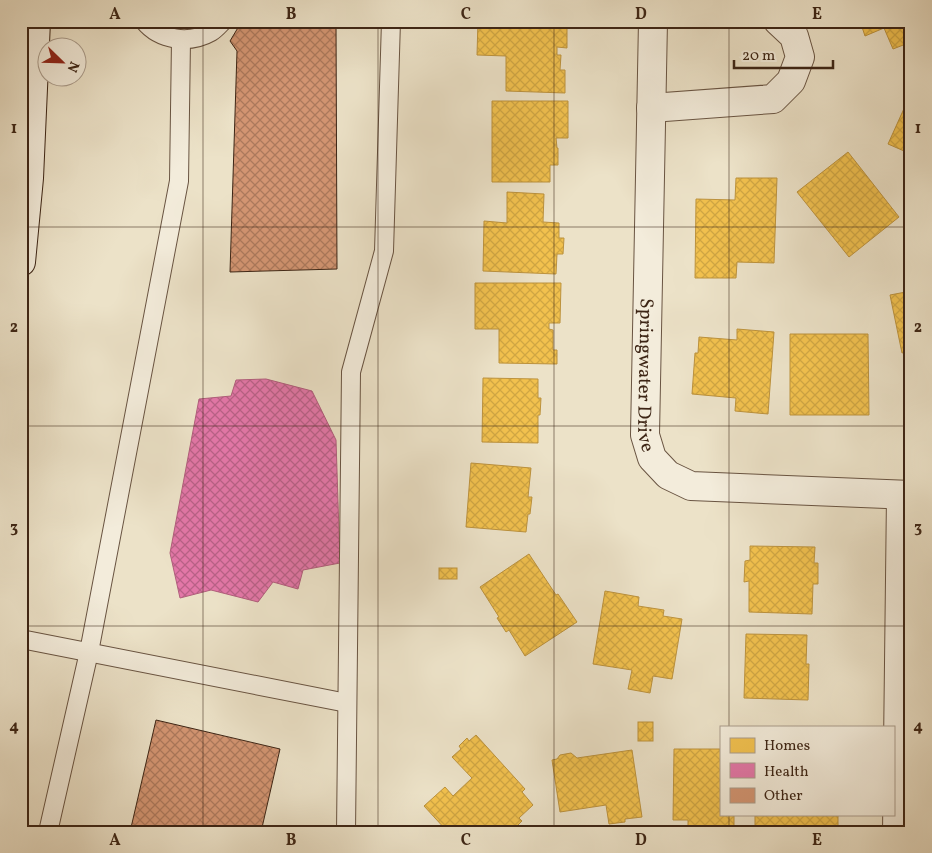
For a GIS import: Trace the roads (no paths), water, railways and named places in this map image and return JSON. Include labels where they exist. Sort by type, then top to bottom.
[{"type":"street","points":[[21,262],[29,178],[36,21]]},
{"type":"street","name":"Springwater Drive","points":[[653,21],[645,435],[652,458],[668,475],[691,486],[906,495]]},
{"type":"street","points":[[652,108],[773,99],[791,81],[800,57],[794,36],[778,21]]},
{"type":"street","points":[[897,832],[906,495]]},
{"type":"lane","points":[[144,21],[148,26],[164,36],[181,40],[198,38],[213,31],[223,21]]},
{"type":"lane","points":[[346,832],[351,372],[384,251],[391,21]]},
{"type":"lane","points":[[48,832],[89,652],[180,181],[181,40]]},
{"type":"lane","points":[[21,639],[348,703]]}]
